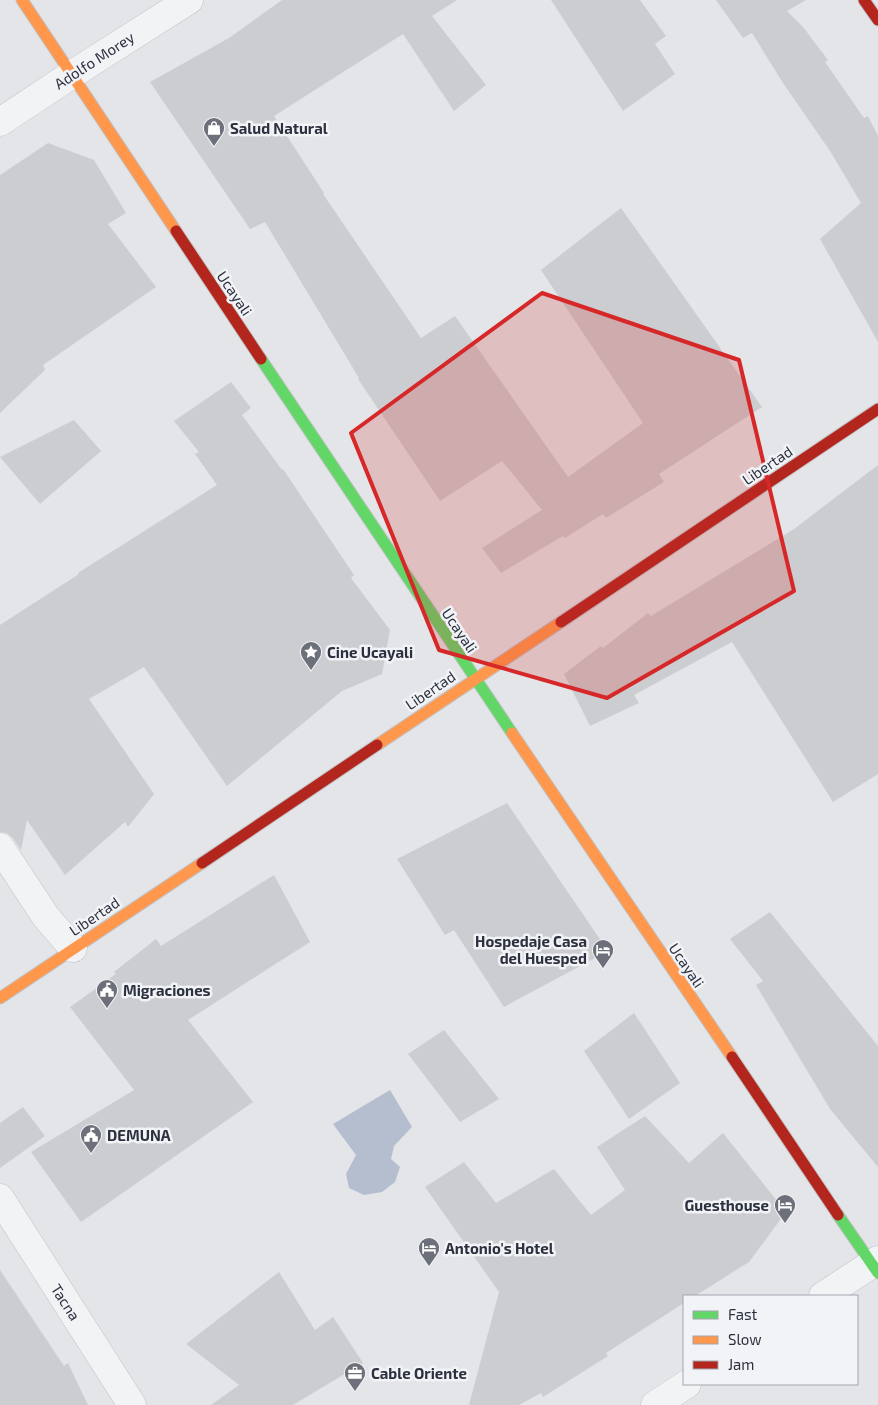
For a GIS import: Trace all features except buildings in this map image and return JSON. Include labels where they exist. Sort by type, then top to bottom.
[{"type":"street","name":"Ucayali","points":[[22,0],[475,679],[876,1266]]},
{"type":"street","name":"Adolfo Morey","points":[[0,122],[189,0]]},
{"type":"street","points":[[864,0],[878,20]]},
{"type":"street","name":"Libertad","points":[[0,998],[878,409]]},
{"type":"street","points":[[0,847],[46,917],[73,948]]},
{"type":"street","name":"Tacna","points":[[0,1198],[132,1405]]},
{"type":"street","points":[[825,1295],[876,1266]]},
{"type":"street","points":[[655,1405],[686,1385]]},
{"type":"highlighted area","points":[[542,293],[739,360],[794,591],[607,698],[439,650],[351,433]]},
{"type":"water","points":[[390,1090],[412,1127],[394,1146],[391,1159],[400,1167],[395,1182],[382,1192],[364,1195],[349,1188],[346,1174],[356,1155],[333,1124]]},
{"type":"traffic: fast","points":[[261,359],[512,733]]},
{"type":"traffic: fast","points":[[838,1215],[878,1273]]},
{"type":"traffic: slow","points":[[22,0],[176,231]]},
{"type":"traffic: slow","points":[[377,745],[561,622]]},
{"type":"traffic: slow","points":[[512,733],[732,1057]]},
{"type":"traffic: slow","points":[[0,998],[202,863]]},
{"type":"traffic: jam","points":[[864,0],[878,20]]},
{"type":"traffic: jam","points":[[176,231],[261,359]]},
{"type":"traffic: jam","points":[[561,622],[878,409]]},
{"type":"traffic: jam","points":[[202,863],[377,745]]},
{"type":"traffic: jam","points":[[732,1057],[838,1215]]},
{"type":"place","name":"Salud Natural","points":[[214,147]]},
{"type":"place","name":"Cine Ucayali","points":[[311,671]]},
{"type":"place","name":"Hospedaje Casa del Huesped","points":[[603,969]]},
{"type":"place","name":"Migraciones","points":[[107,1009]]},
{"type":"place","name":"DEMUNA","points":[[91,1154]]},
{"type":"place","name":"Guesthouse","points":[[785,1224]]},
{"type":"place","name":"Antonio's Hotel","points":[[429,1267]]},
{"type":"place","name":"Cable Oriente","points":[[355,1392]]}]
